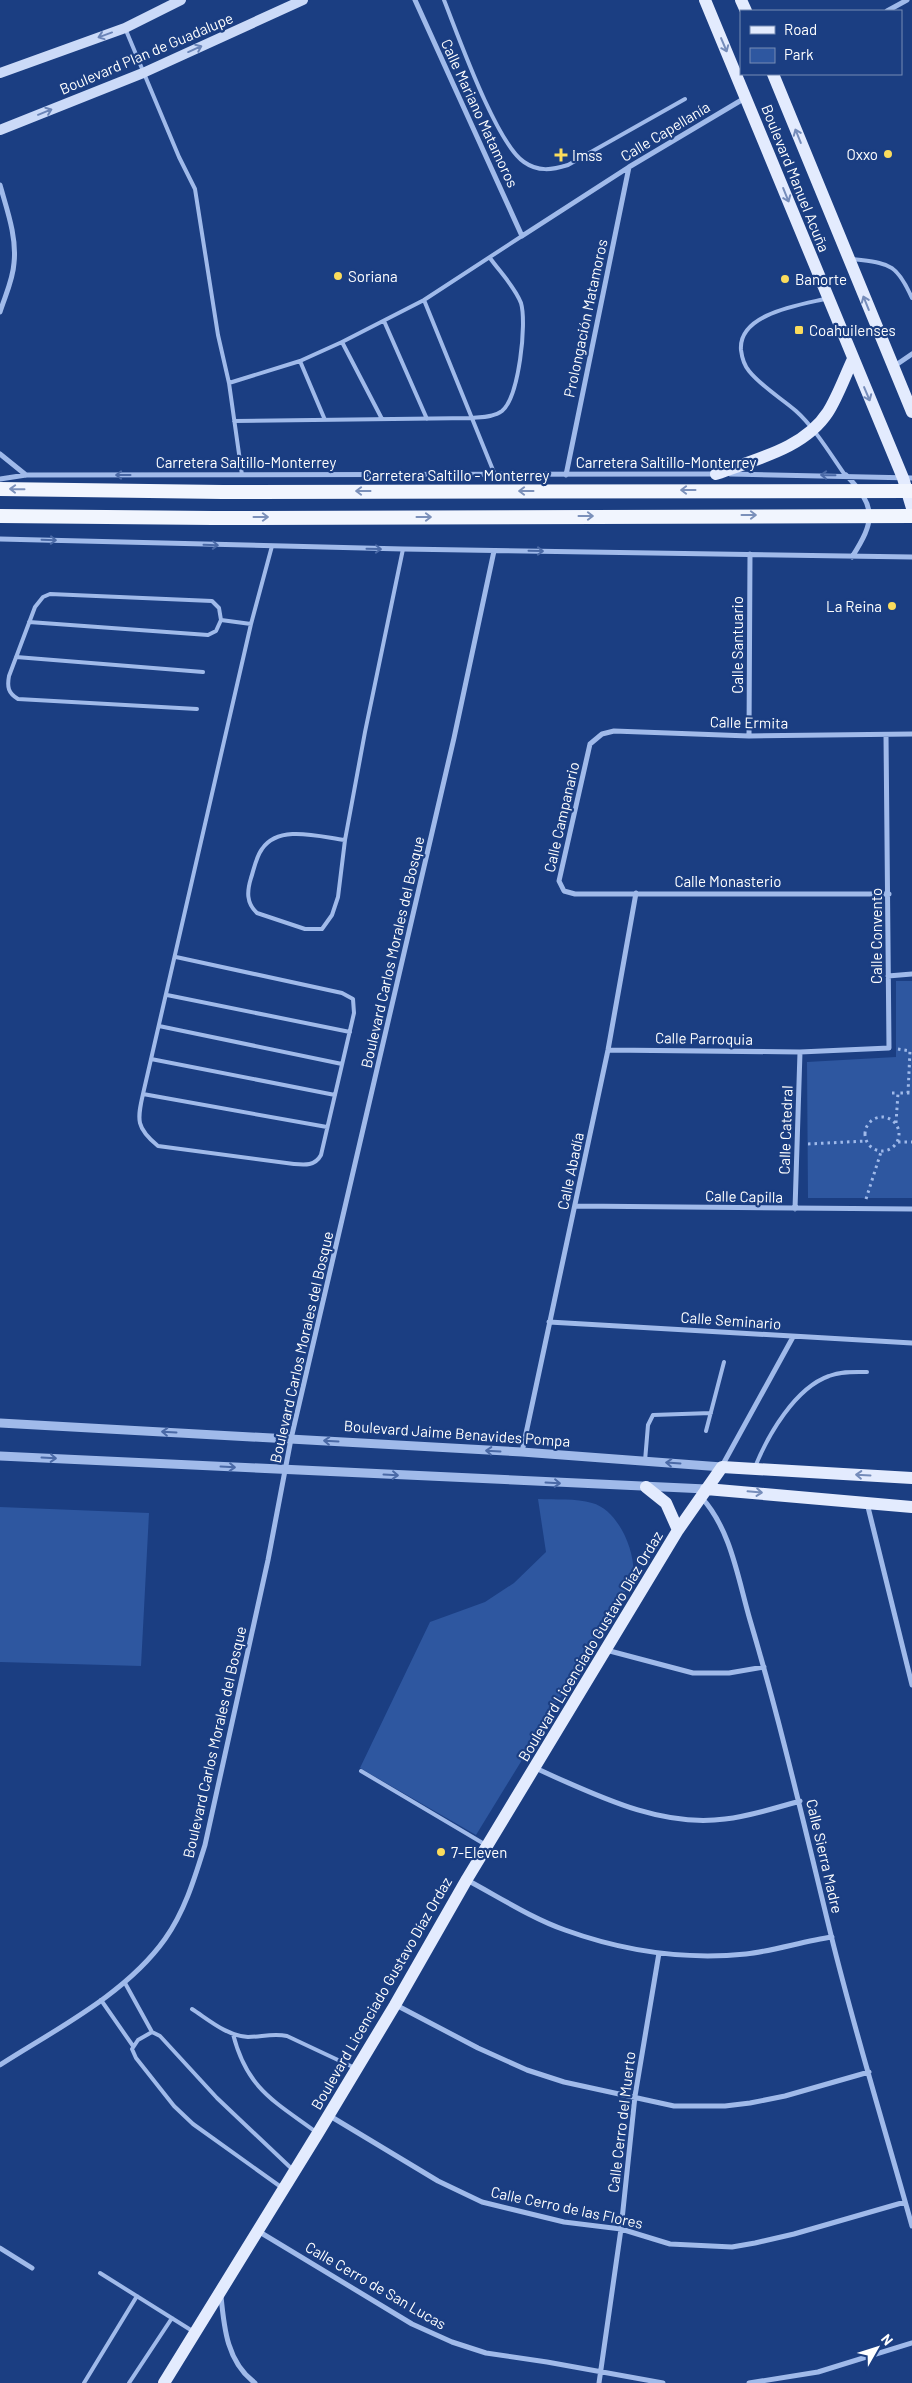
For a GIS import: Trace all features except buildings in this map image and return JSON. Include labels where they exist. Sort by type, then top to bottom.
[{"type":"highway","name":"Carretera Saltillo - Monterrey","points":[[0,488],[223,492],[912,491]]},
{"type":"highway","points":[[0,516],[213,518],[912,516]]},
{"type":"main road","name":"Boulevard Plan de Guadalupe","points":[[0,73],[125,28],[181,0]]},
{"type":"main road","name":"Boulevard Plan de Guadalupe","points":[[0,130],[143,73],[303,0]]},
{"type":"main road","name":"Boulevard Manuel Acuña","points":[[705,0],[853,360],[907,478],[912,508]]},
{"type":"main road","name":"Boulevard Manuel Acuña","points":[[774,75],[892,367],[912,412]]},
{"type":"main road","points":[[716,474],[791,445],[812,431],[828,412],[853,360]]},
{"type":"main road","name":"Boulevard Jaime Benavides Pompa","points":[[722,1467],[912,1478]]},
{"type":"main road","name":"Boulevard Licenciado Gustavo Díaz Ordaz","points":[[164,2383],[357,2069],[487,1846],[678,1530],[722,1467]]},
{"type":"main road","points":[[646,1487],[666,1503],[678,1530]]},
{"type":"main road","points":[[703,1493],[867,1502],[912,1507]]},
{"type":"street","name":"Calle Mariano Matamoros","points":[[415,0],[522,236]]},
{"type":"street","points":[[889,10],[907,0]]},
{"type":"street","name":"Calle Capellanía","points":[[522,236],[629,167],[746,98]]},
{"type":"street","name":"Prolongación Matamoros","points":[[566,475],[629,167]]},
{"type":"street","points":[[0,185],[13,235],[15,253],[11,277],[0,312]]},
{"type":"street","points":[[892,367],[912,354]]},
{"type":"street","points":[[0,454],[26,475]]},
{"type":"street","name":"Carretera Saltillo-Monterrey","points":[[0,479],[26,475],[716,474],[846,475],[907,478]]},
{"type":"street","points":[[846,475],[865,499],[870,522],[868,531],[852,557]]},
{"type":"street","points":[[0,539],[494,551],[912,557]]},
{"type":"street","name":"Boulevard Carlos Morales del Bosque","points":[[0,2065],[124,1983],[152,1957],[166,1938],[192,1885],[202,1853],[292,1439],[452,748],[494,551]]},
{"type":"street","name":"Calle Santuario","points":[[749,736],[750,554]]},
{"type":"street","name":"Calle Ermita","points":[[590,744],[602,734],[614,731],[749,736],[912,734]]},
{"type":"street","name":"Calle Convento","points":[[886,735],[889,1048]]},
{"type":"street","name":"Calle Campanario","points":[[567,892],[561,888],[559,881],[590,744]]},
{"type":"street","name":"Calle Monasterio","points":[[567,892],[889,894]]},
{"type":"street","name":"Calle Abadía","points":[[522,1452],[608,1050],[636,893]]},
{"type":"street","points":[[888,976],[912,974]]},
{"type":"street","points":[[800,1052],[889,1048]]},
{"type":"street","name":"Calle Parroquia","points":[[608,1050],[800,1052]]},
{"type":"street","name":"Calle Catedral","points":[[795,1209],[800,1052]]},
{"type":"street","name":"Calle Capilla","points":[[576,1206],[912,1209]]},
{"type":"street","name":"Calle Seminario","points":[[549,1322],[912,1343]]},
{"type":"street","points":[[722,1467],[793,1337]]},
{"type":"street","name":"Boulevard Jaime Benavides Pompa","points":[[0,1423],[522,1452],[722,1467]]},
{"type":"street","points":[[0,1456],[646,1487],[703,1493]]},
{"type":"street","name":"Calle Sierra Madre","points":[[703,1493],[719,1520],[728,1542],[764,1666],[800,1801],[832,1936],[912,2226]]},
{"type":"street","points":[[867,1502],[912,1684]]},
{"type":"street","points":[[606,1650],[693,1672],[729,1673],[764,1666]]},
{"type":"street","points":[[535,1768],[626,1806],[678,1819],[725,1819],[800,1801]]},
{"type":"street","points":[[467,1880],[518,1908],[564,1930],[602,1941],[659,1953],[698,1956],[748,1954],[832,1936]]},
{"type":"street","name":"Calle Cerro del Muerto","points":[[599,2383],[621,2229],[635,2096],[659,1953]]},
{"type":"street","points":[[395,2005],[478,2048],[527,2070],[572,2084],[635,2096],[674,2106],[725,2106],[785,2096],[869,2072]]},
{"type":"street","name":"Calle Cerro de las Flores","points":[[329,2115],[438,2181],[482,2202],[564,2222],[621,2229],[670,2244],[732,2247],[794,2234],[905,2202]]},
{"type":"street","name":"Calle Cerro de San Lucas","points":[[258,2231],[412,2324],[452,2342],[486,2353],[663,2383]]},
{"type":"street","points":[[0,2248],[32,2268]]},
{"type":"street","points":[[221,2292],[224,2327],[230,2349],[237,2364],[255,2383]]},
{"type":"street","points":[[749,2383],[818,2372],[912,2343]]},
{"type":"lane","points":[[444,0],[501,134],[515,154],[535,168],[555,169],[580,159],[685,99]]},
{"type":"lane","points":[[125,28],[195,189],[218,335],[229,382],[242,475]]},
{"type":"lane","points":[[229,382],[300,361],[342,342],[424,300],[522,236]]},
{"type":"lane","points":[[234,421],[472,418],[496,415],[502,411],[510,400],[524,326],[520,300],[490,258]]},
{"type":"lane","points":[[848,259],[892,267],[900,275],[912,298]]},
{"type":"lane","points":[[828,298],[787,308],[764,317],[748,328],[740,343],[742,357],[749,372],[797,412],[846,475]]},
{"type":"lane","points":[[424,300],[495,475]]},
{"type":"lane","points":[[384,321],[427,419]]},
{"type":"lane","points":[[342,342],[382,419]]},
{"type":"lane","points":[[300,361],[325,420]]},
{"type":"lane","points":[[176,957],[349,996],[353,999],[355,1007],[350,1032],[321,1155],[316,1162],[307,1165],[158,1146],[142,1130],[138,1122],[251,624],[272,546]]},
{"type":"lane","points":[[345,840],[294,834],[272,839],[261,850],[258,857],[248,893],[252,908],[257,913],[305,929],[322,929],[332,915],[338,897],[345,840],[365,732],[403,549]]},
{"type":"lane","points":[[29,622],[197,635],[213,634],[221,620],[221,610],[212,601],[50,594],[39,600],[29,622],[8,683],[12,696],[18,699],[197,709]]},
{"type":"lane","points":[[221,620],[251,624]]},
{"type":"lane","points":[[16,657],[204,672]]},
{"type":"lane","points":[[167,994],[350,1032]]},
{"type":"lane","points":[[159,1026],[342,1064]]},
{"type":"lane","points":[[151,1059],[335,1095]]},
{"type":"lane","points":[[143,1094],[327,1128]]},
{"type":"lane","points":[[706,1431],[724,1362]]},
{"type":"lane","points":[[754,1469],[767,1440],[787,1411],[811,1386],[830,1375],[868,1372]]},
{"type":"lane","points":[[645,1461],[648,1425],[653,1415],[711,1413]]},
{"type":"lane","points":[[361,1771],[487,1846]]},
{"type":"lane","points":[[124,1983],[152,2032],[165,2040],[217,2098],[294,2170]]},
{"type":"lane","points":[[100,2000],[133,2046],[136,2058],[180,2112],[193,2124],[283,2188]]},
{"type":"lane","points":[[192,2009],[233,2034],[248,2037],[276,2034],[287,2036],[357,2069]]},
{"type":"lane","points":[[133,2046],[138,2040],[152,2032]]},
{"type":"lane","points":[[233,2034],[239,2056],[250,2077],[270,2098],[318,2133]]},
{"type":"lane","points":[[100,2273],[196,2333]]},
{"type":"lane","points":[[84,2383],[137,2296]]},
{"type":"lane","points":[[129,2383],[172,2318]]},
{"type":"path","points":[[889,1048],[910,1051],[910,1093],[892,1093]]},
{"type":"path","points":[[896,1124],[886,1117],[875,1118],[866,1126],[866,1140],[871,1148],[881,1152],[892,1149],[898,1142],[900,1134],[896,1124],[898,1093]]},
{"type":"path","points":[[797,1144],[866,1140]]},
{"type":"path","points":[[898,1142],[912,1142]]},
{"type":"path","points":[[862,1209],[881,1152]]},
{"type":"green space","points":[[896,981],[912,981],[912,1198],[808,1198],[807,1062],[896,1057]]},
{"type":"green space","points":[[538,1499],[586,1501],[602,1507],[610,1514],[624,1534],[632,1558],[633,1579],[476,1835],[360,1768],[430,1622],[485,1602],[514,1583],[546,1552]]},
{"type":"green space","points":[[0,1507],[149,1513],[141,1666],[0,1662]]},
{"type":"place","name":"Oxxo","points":[[888,154]]},
{"type":"place","name":"Imss","points":[[561,155]]},
{"type":"place","name":"Soriana","points":[[338,276]]},
{"type":"place","name":"Banorte","points":[[785,279]]},
{"type":"place","name":"Coahuilenses","points":[[799,330]]},
{"type":"place","name":"La Reina","points":[[892,606]]},
{"type":"place","name":"7-Eleven","points":[[441,1852]]}]
